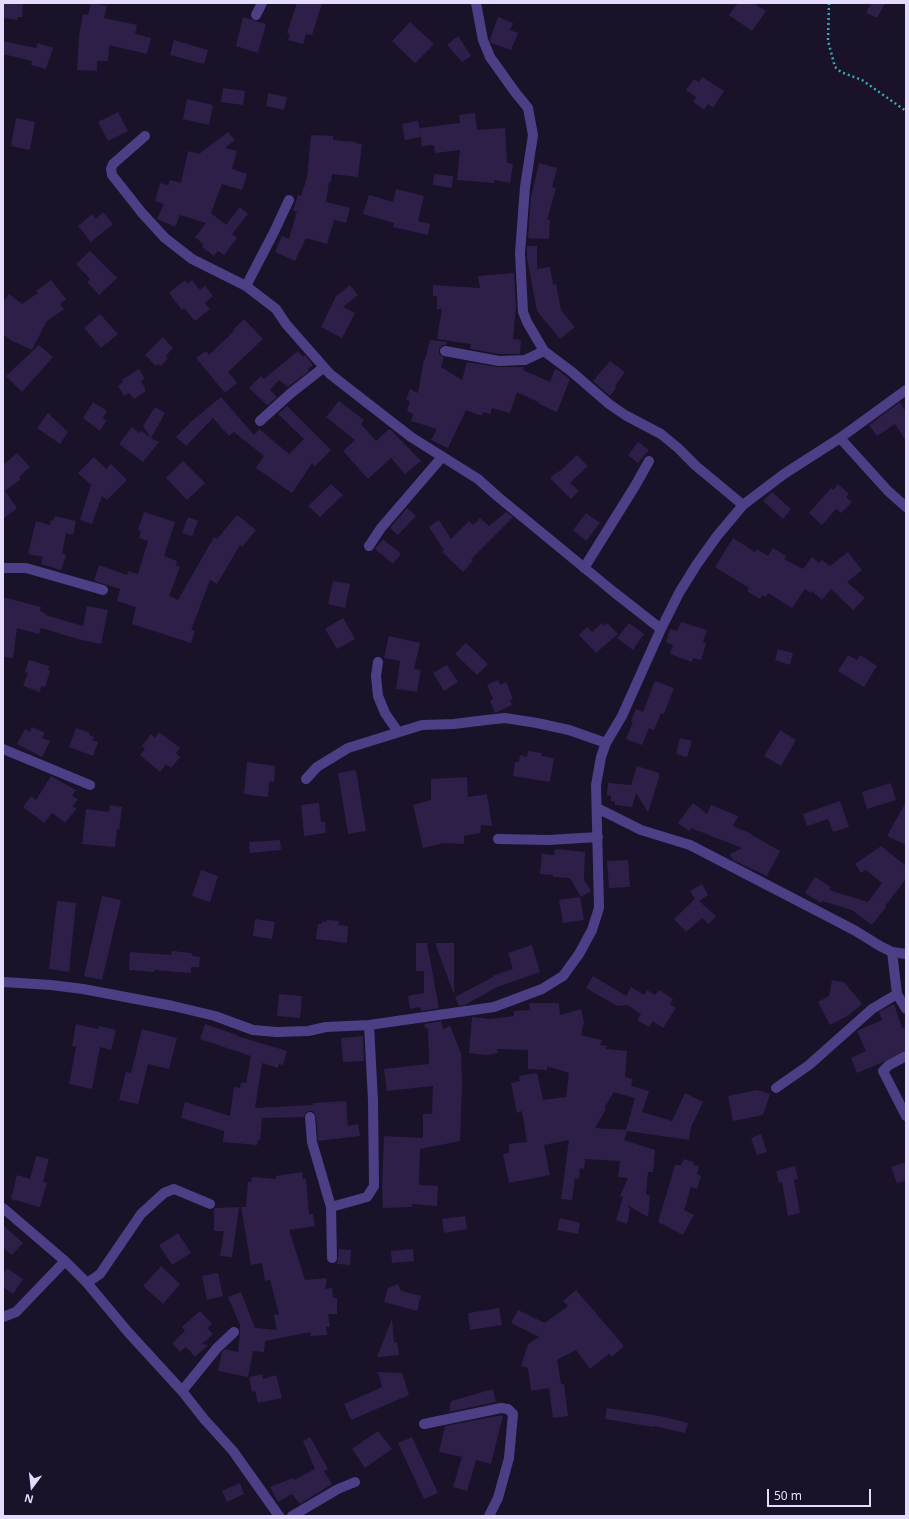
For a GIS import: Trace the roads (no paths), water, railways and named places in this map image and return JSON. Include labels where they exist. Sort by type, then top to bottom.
[{"type":"street","points":[[256,15],[262,3]]},
{"type":"street","points":[[476,3],[483,40],[490,57],[528,108],[533,135],[524,187],[520,253],[523,312],[527,322],[544,351],[572,372],[592,391],[609,404],[625,415],[661,434],[696,466],[743,505]]},
{"type":"street","points":[[145,136],[113,164],[111,169],[112,174],[142,213],[165,238],[192,259],[246,286],[276,309],[286,324],[323,368],[405,433],[478,479],[584,568],[661,629]]},
{"type":"street","points":[[246,286],[289,200]]},
{"type":"street","points":[[445,351],[499,361],[524,360],[544,351]]},
{"type":"street","points":[[260,421],[291,393],[323,368]]},
{"type":"street","points":[[3,982],[83,989],[173,1006],[209,1015],[253,1030],[277,1032],[308,1031],[326,1027],[369,1025],[494,1007],[542,989],[563,976],[579,954],[592,930],[599,908],[596,785],[598,770],[606,743],[625,710],[661,629],[679,593],[717,536],[743,505],[784,474],[840,438],[906,390]]},
{"type":"street","points":[[840,438],[888,491],[906,507]]},
{"type":"street","points":[[369,546],[380,528],[442,457]]},
{"type":"street","points":[[584,568],[649,461]]},
{"type":"street","points":[[3,568],[26,568],[103,590]]},
{"type":"street","points":[[378,662],[376,676],[378,696],[386,713],[398,732]]},
{"type":"street","points":[[306,779],[317,768],[348,748],[422,725],[454,724],[505,718],[538,722],[570,730],[606,743]]},
{"type":"street","points":[[3,749],[90,786]]},
{"type":"street","points":[[597,808],[641,830],[690,845],[854,930],[892,952],[906,954]]},
{"type":"street","points":[[498,839],[549,840],[598,837]]},
{"type":"street","points":[[892,952],[897,994],[906,1009]]},
{"type":"street","points":[[776,1088],[809,1065],[872,1009],[897,994]]},
{"type":"street","points":[[331,1207],[367,1197],[374,1186],[375,1158],[369,1025]]},
{"type":"street","points":[[906,1056],[889,1065],[883,1071],[906,1116]]},
{"type":"street","points":[[310,1117],[312,1142],[331,1207],[332,1258]]},
{"type":"street","points":[[87,1283],[100,1274],[141,1214],[164,1193],[174,1189],[210,1204]]},
{"type":"street","points":[[3,1208],[87,1283],[233,1451],[279,1516]]},
{"type":"street","points":[[3,1317],[16,1312],[64,1261]]},
{"type":"street","points":[[182,1391],[217,1348],[234,1332]]},
{"type":"street","points":[[424,1424],[501,1408],[508,1409],[513,1414],[509,1458],[498,1498],[489,1516]]},
{"type":"street","points":[[292,1516],[338,1489],[355,1482]]}]
